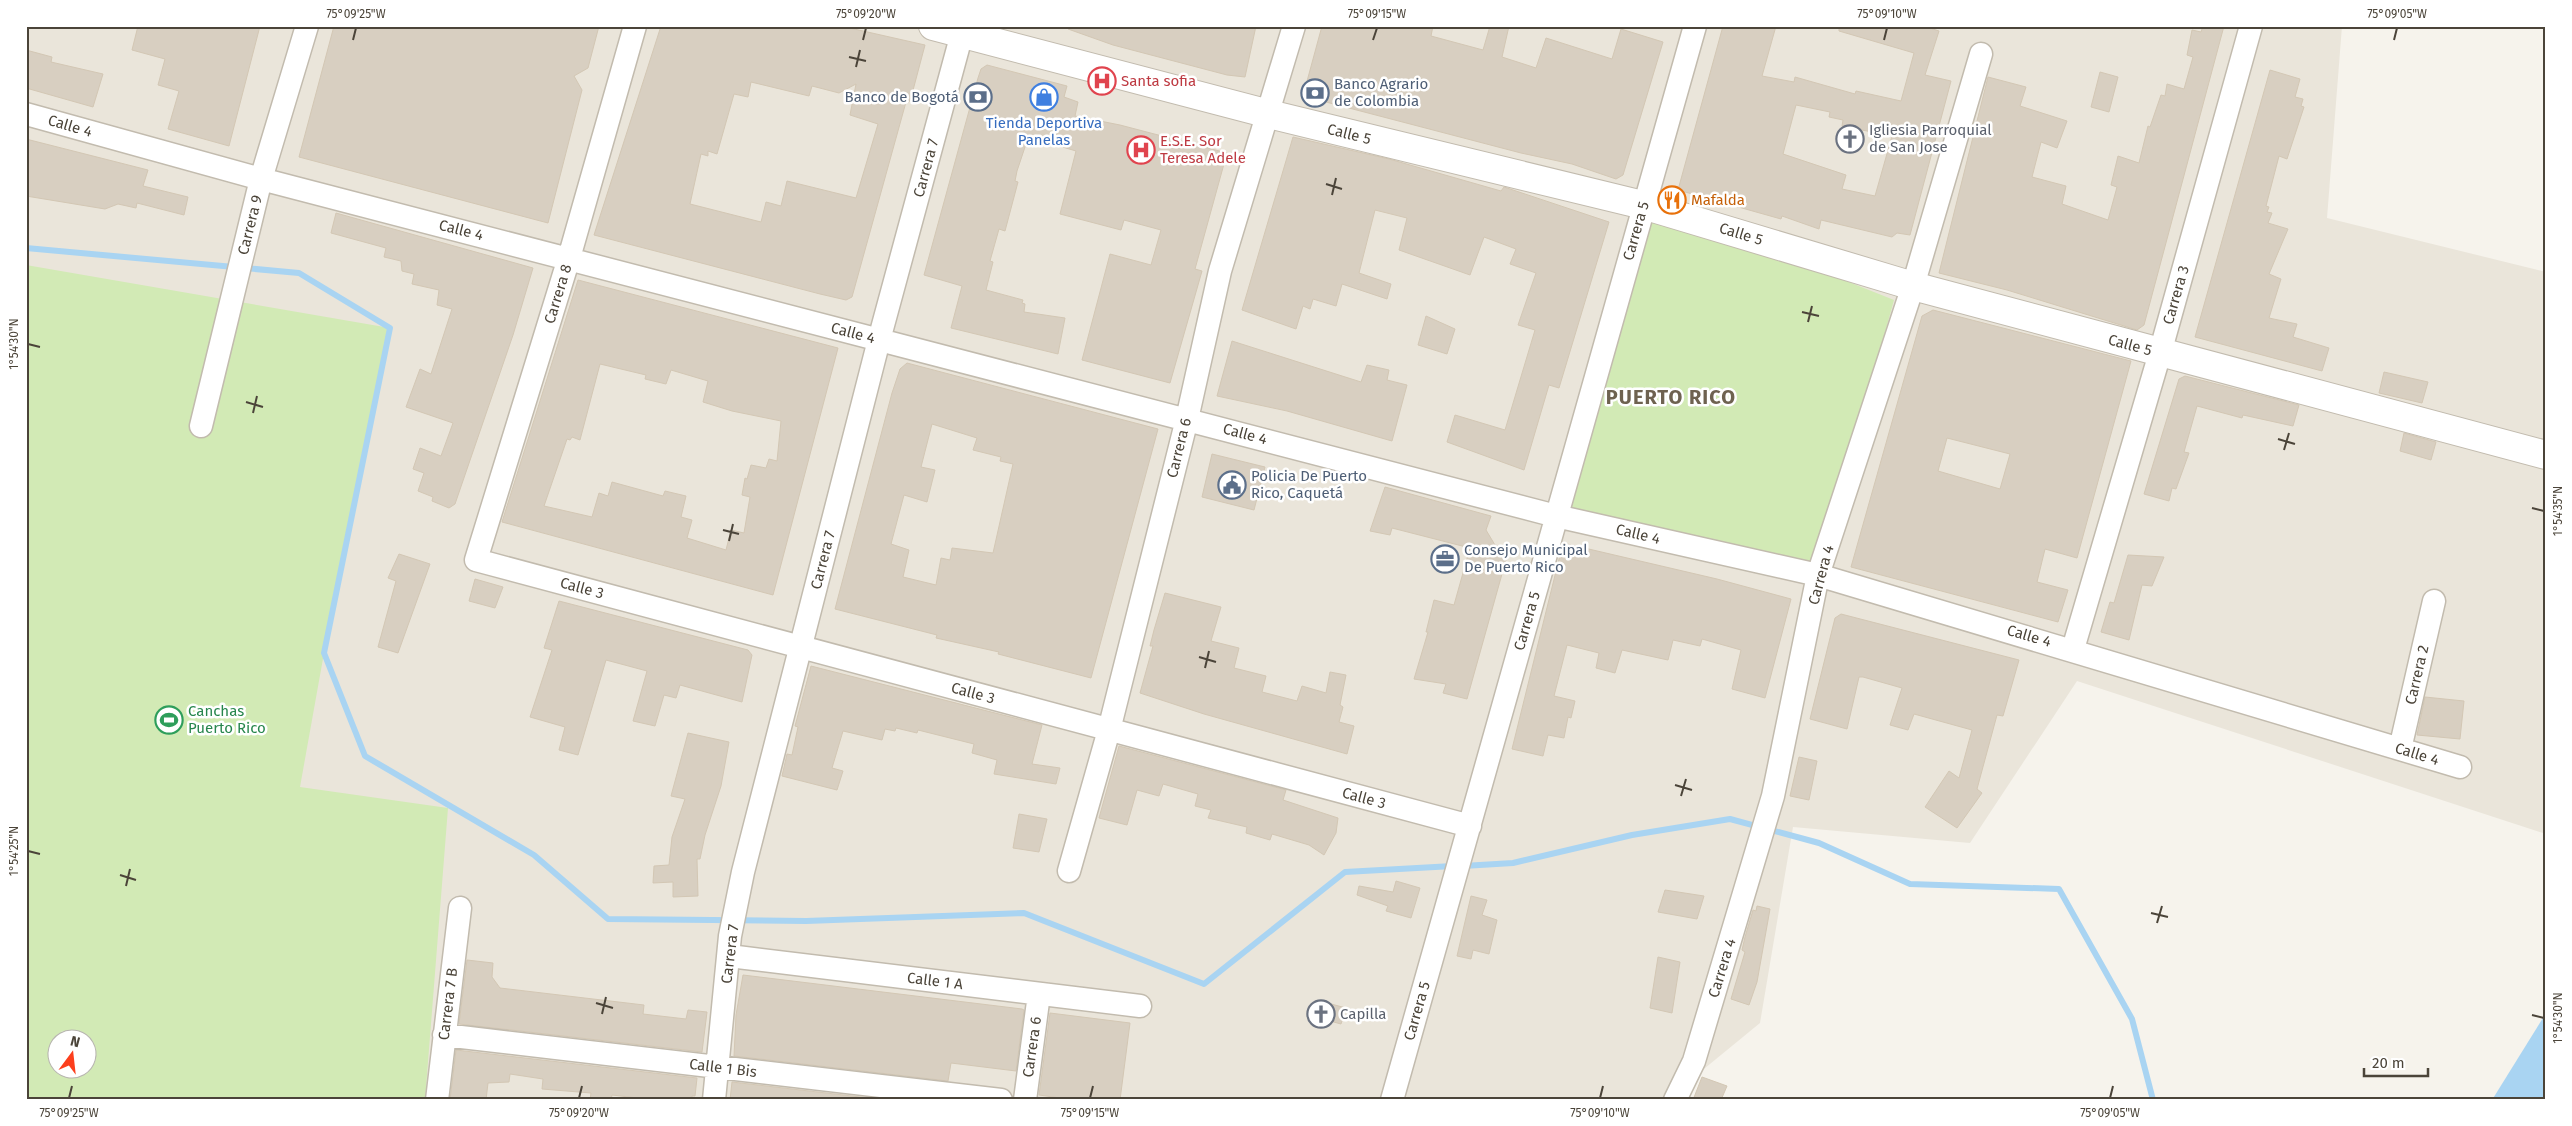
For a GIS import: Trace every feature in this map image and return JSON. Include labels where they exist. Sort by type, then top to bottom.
[{"type":"street","name":"Carrera 9","points":[[201,426],[261,180],[307,26]]},
{"type":"street","name":"Carrera 8","points":[[476,560],[569,258],[635,26]]},
{"type":"street","name":"Calle 5","points":[[933,26],[964,30],[1269,114],[1643,205],[1913,286],[2546,455]]},
{"type":"street","name":"Carrera 6","points":[[1069,871],[1109,730],[1187,419],[1220,272],[1294,26]]},
{"type":"street","name":"Carrera 5","points":[[1392,1100],[1695,26]]},
{"type":"street","name":"Carrera 3","points":[[2073,649],[2160,353],[2251,26]]},
{"type":"street","name":"Carrera 7","points":[[714,1100],[730,946],[743,872],[879,340],[964,30]]},
{"type":"street","name":"Carrera 4","points":[[1675,1100],[1694,1061],[1773,796],[1818,574],[1913,286],[1981,54]]},
{"type":"street","name":"Calle 4","points":[[26,114],[261,180],[569,258],[1556,516],[1818,574],[2460,766]]},
{"type":"street","name":"Calle 3","points":[[476,560],[1470,826]]},
{"type":"street","name":"Carrera 2","points":[[2400,749],[2434,601]]},
{"type":"street","name":"Carrera 7 B","points":[[437,1100],[460,908]]},
{"type":"street","name":"Calle 1 A","points":[[730,946],[1039,994],[1140,1006]]},
{"type":"street","name":"Carrera 6","points":[[1025,1100],[1039,994]]},
{"type":"street","name":"Calle 1 Bis","points":[[444,1035],[1002,1100]]},
{"type":"shaded area","name":"PUERTO RICO","points":[[26,26],[2342,26],[2327,218],[2546,272],[2546,834],[2077,681],[1970,843],[1793,827],[1760,1023],[1699,1073],[1689,1100],[26,1100]]},
{"type":"green space","points":[[1650,218],[1791,259],[1894,300],[1818,575],[1564,513]]},
{"type":"green space","name":"Canchas Puerto Rico","points":[[26,265],[390,328],[324,653],[300,787],[448,808],[425,1100],[26,1100]]},
{"type":"water","points":[[2546,1013],[2546,1100],[2492,1100]]},
{"type":"building","points":[[138,26],[260,26],[229,146],[168,129],[179,91],[158,85],[165,59],[132,50]]},
{"type":"building","points":[[334,26],[599,26],[588,68],[574,76],[582,90],[548,223],[299,157]]},
{"type":"building","points":[[661,26],[841,26],[925,45],[912,94],[909,102],[906,102],[852,297],[846,300],[820,294],[594,235]],"holes":[[[751,82],[809,96],[812,86],[839,93],[856,84],[850,115],[878,124],[856,198],[787,181],[781,206],[766,202],[761,222],[690,204],[701,154],[708,156],[708,151],[717,154],[734,94],[748,97]]]},
{"type":"building","points":[[1068,26],[1256,26],[1245,77],[1227,75],[1113,45],[1068,29]]},
{"type":"building","points":[[1322,26],[1433,26],[1431,36],[1483,50],[1490,26],[1509,26],[1502,57],[1536,68],[1546,38],[1612,59],[1621,29],[1663,42],[1623,175],[1616,179],[1572,164],[1521,153],[1303,96]]},
{"type":"building","points":[[1723,26],[1776,26],[1762,76],[1794,82],[1795,77],[1855,94],[1856,91],[1901,101],[1914,53],[1839,31],[1839,26],[1924,26],[1939,31],[1925,75],[1951,81],[1910,235],[1897,233],[1892,237],[1821,220],[1819,229],[1782,216],[1781,219],[1678,190]],"holes":[[[1796,105],[1830,112],[1829,117],[1843,120],[1842,126],[1892,136],[1875,196],[1842,189],[1846,175],[1783,154]]]},
{"type":"building","points":[[2203,26],[2224,26],[2144,325],[2137,330],[2007,290],[1939,273],[1988,77],[2026,87],[2020,106],[2067,121],[2057,148],[2041,142],[2032,177],[2066,186],[2062,204],[2108,220],[2117,187],[2111,185],[2118,156],[2139,163],[2148,126],[2150,127],[2161,95],[2165,96],[2167,84],[2184,89],[2193,57],[2187,55],[2192,30],[2201,32]]},
{"type":"building","points":[[26,50],[52,57],[51,62],[103,74],[93,107],[26,88]]},
{"type":"building","points":[[987,65],[1067,86],[1064,97],[1078,102],[1075,116],[1120,125],[1227,153],[1195,269],[1202,271],[1170,383],[1082,360],[1110,254],[1151,265],[1161,230],[1124,220],[1121,230],[1060,214],[1076,151],[1039,140],[1038,144],[1027,141],[1017,171],[1015,181],[1018,182],[1005,231],[999,229],[990,261],[993,262],[986,290],[1023,300],[1022,303],[1025,304],[1024,312],[1065,318],[1058,354],[951,328],[962,286],[924,275],[978,78],[981,69]]},
{"type":"building","points":[[2270,70],[2300,79],[2295,97],[2303,99],[2301,106],[2304,107],[2287,159],[2279,156],[2266,206],[2269,207],[2267,212],[2272,213],[2268,223],[2288,229],[2269,274],[2281,279],[2269,318],[2297,324],[2293,337],[2329,348],[2322,371],[2195,337]]},
{"type":"building","points":[[2100,72],[2118,77],[2109,112],[2091,107]]},
{"type":"building","points":[[1293,137],[1389,159],[1501,191],[1504,187],[1609,222],[1559,388],[1549,385],[1524,470],[1447,442],[1455,415],[1505,430],[1535,330],[1518,325],[1536,273],[1510,264],[1516,249],[1484,237],[1470,275],[1399,250],[1407,218],[1375,210],[1359,273],[1391,284],[1387,299],[1342,284],[1336,306],[1313,299],[1310,309],[1303,306],[1296,329],[1242,310]]},
{"type":"building","points":[[26,139],[148,170],[143,186],[188,197],[184,215],[137,203],[136,208],[118,204],[105,209],[26,196]]},
{"type":"building","points":[[336,213],[533,268],[513,335],[455,504],[449,508],[432,501],[433,497],[418,491],[424,473],[413,469],[420,448],[441,456],[453,423],[406,407],[420,369],[431,374],[452,309],[437,305],[439,290],[412,284],[414,274],[402,271],[401,261],[384,257],[386,248],[331,233]]},
{"type":"building","points":[[578,280],[838,348],[773,595],[502,522]],"holes":[[[600,364],[646,375],[645,379],[666,384],[671,370],[708,381],[703,402],[732,411],[781,421],[777,461],[769,459],[766,468],[751,465],[747,479],[745,478],[742,495],[750,497],[744,533],[731,530],[726,550],[687,538],[692,520],[681,517],[686,496],[665,491],[663,496],[612,482],[608,496],[599,493],[592,517],[544,506],[567,439],[570,440],[572,437],[580,440]]]},
{"type":"building","points":[[1933,310],[2131,361],[2077,558],[2045,549],[2037,582],[2068,590],[2058,622],[1851,567],[1922,316]],"holes":[[[1947,438],[2010,454],[2000,489],[1938,471]]]},
{"type":"building","points":[[1426,316],[1455,329],[1447,354],[1418,345]]},
{"type":"building","points":[[1232,341],[1361,382],[1367,365],[1389,370],[1387,380],[1407,385],[1392,441],[1287,411],[1217,396]]},
{"type":"building","points":[[907,363],[1158,429],[1091,678],[998,654],[999,652],[936,638],[937,635],[835,609],[900,369]],"holes":[[[932,424],[977,438],[973,450],[1001,457],[1000,461],[1013,464],[993,553],[952,548],[950,560],[941,558],[936,585],[903,577],[909,550],[891,544],[904,495],[927,502],[935,470],[921,467]]]},
{"type":"building","points":[[2384,372],[2428,382],[2422,403],[2379,393]]},
{"type":"building","points":[[2185,376],[2299,405],[2293,426],[2243,415],[2242,418],[2197,406],[2184,452],[2189,453],[2176,489],[2172,488],[2169,501],[2144,494],[2179,379]]},
{"type":"building","points":[[2404,433],[2436,442],[2431,460],[2400,451]]},
{"type":"building","points":[[1212,454],[1265,467],[1254,510],[1202,497]]},
{"type":"building","points":[[1385,487],[1491,516],[1486,530],[1495,545],[1509,549],[1467,699],[1443,693],[1446,684],[1414,679],[1428,632],[1426,632],[1434,600],[1454,605],[1470,548],[1392,528],[1390,535],[1370,531]]},
{"type":"building","points":[[1563,543],[1717,579],[1791,599],[1765,698],[1732,689],[1741,650],[1702,639],[1700,646],[1673,640],[1668,660],[1622,650],[1615,673],[1596,668],[1599,653],[1567,645],[1554,696],[1575,701],[1571,718],[1568,717],[1564,738],[1548,735],[1543,756],[1512,749]]},
{"type":"building","points":[[399,554],[430,564],[398,653],[378,647],[396,581],[388,578]]},
{"type":"building","points":[[2128,555],[2164,557],[2152,586],[2142,585],[2129,640],[2101,632],[2110,602],[2114,603]]},
{"type":"building","points":[[475,579],[503,587],[495,608],[469,601]]},
{"type":"building","points":[[1165,593],[1221,607],[1211,641],[1239,648],[1234,668],[1266,676],[1262,692],[1297,701],[1302,686],[1326,693],[1330,672],[1346,675],[1340,705],[1343,707],[1339,722],[1354,726],[1347,754],[1204,714],[1140,693],[1153,646],[1150,646],[1154,630]]},
{"type":"building","points":[[559,601],[748,650],[752,655],[742,702],[680,685],[676,698],[664,695],[655,726],[633,721],[647,671],[606,660],[578,755],[559,750],[565,727],[530,717],[552,650],[544,648]]},
{"type":"building","points":[[1841,614],[2019,660],[2003,716],[1997,715],[1977,789],[1982,793],[1957,828],[1925,807],[1949,771],[1959,778],[1972,730],[1914,714],[1908,730],[1890,725],[1902,688],[1863,677],[1859,677],[1847,729],[1810,719],[1835,618]]},
{"type":"building","points":[[811,666],[1042,725],[1032,764],[1060,768],[1056,784],[994,774],[997,760],[972,753],[974,744],[918,730],[917,733],[896,728],[895,731],[885,729],[882,740],[843,731],[832,768],[843,771],[837,790],[782,776],[787,754],[792,755],[798,727],[795,726]]},
{"type":"building","points":[[2425,697],[2464,701],[2460,739],[2417,735]]},
{"type":"building","points":[[688,733],[729,742],[721,786],[705,835],[700,859],[697,859],[698,896],[673,897],[673,882],[653,883],[654,866],[669,865],[672,837],[685,799],[671,796]]},
{"type":"building","points":[[1119,746],[1286,790],[1283,800],[1338,818],[1336,833],[1324,855],[1309,845],[1272,834],[1270,840],[1246,833],[1247,827],[1208,818],[1211,810],[1195,806],[1198,794],[1163,784],[1159,796],[1137,790],[1127,825],[1099,818]]},
{"type":"building","points":[[1799,757],[1817,761],[1809,800],[1790,796]]},
{"type":"building","points":[[1019,814],[1047,819],[1039,852],[1013,848]]},
{"type":"building","points":[[1396,881],[1420,888],[1411,918],[1386,911],[1388,906],[1357,895],[1359,886],[1393,892]]},
{"type":"building","points":[[1665,890],[1704,896],[1697,919],[1658,912]]},
{"type":"building","points":[[1471,896],[1487,900],[1482,915],[1497,920],[1489,954],[1473,950],[1471,959],[1457,956]]},
{"type":"building","points":[[1757,906],[1770,909],[1757,982],[1749,1005],[1731,999],[1745,952],[1742,950],[1745,937],[1753,910],[1756,911]]},
{"type":"building","points":[[1658,957],[1680,962],[1672,1013],[1650,1008]]},
{"type":"building","points":[[467,960],[493,963],[492,977],[500,988],[644,1005],[643,1014],[686,1019],[688,1010],[707,1012],[702,1052],[459,1024]]},
{"type":"building","points":[[743,975],[1022,1009],[1024,1010],[1016,1071],[951,1063],[948,1081],[734,1056],[736,1015]]},
{"type":"building","points":[[1320,1001],[1346,1008],[1341,1024],[1315,1017]]},
{"type":"building","points":[[1050,1013],[1130,1023],[1120,1100],[1082,1098],[1081,1100],[1074,1100],[1039,1095]]},
{"type":"building","points":[[456,1050],[697,1078],[695,1096],[692,1096],[692,1100],[654,1100],[612,1095],[611,1100],[590,1100],[591,1093],[542,1089],[543,1079],[510,1074],[509,1082],[488,1083],[486,1100],[450,1100]]},
{"type":"building","points":[[1702,1077],[1727,1086],[1721,1100],[1693,1100]]},
{"type":"building","points":[[732,1082],[886,1100],[730,1100]]},
{"type":"waterway","points":[[26,248],[299,273],[390,328],[324,653],[365,756],[534,855],[608,919],[806,921],[1024,913],[1204,984],[1345,872],[1453,866]]},
{"type":"waterway","points":[[1463,866],[1513,863],[1632,835],[1730,819],[1819,843],[1910,884],[2059,889],[2132,1019],[2153,1100]]},
{"type":"place","name":"Santa sofia","points":[[1102,81]]},
{"type":"place","name":"Banco Agrario de Colombia","points":[[1315,93]]},
{"type":"place","name":"Banco de Bogotá","points":[[978,97]]},
{"type":"place","name":"Tienda Deportiva Panelas","points":[[1044,97]]},
{"type":"place","name":"Igliesia Parroquial de San Jose","points":[[1850,139]]},
{"type":"place","name":"E.S.E. Sor Teresa Adele","points":[[1141,150]]},
{"type":"place","name":"Mafalda","points":[[1672,200]]},
{"type":"place","name":"Policia De Puerto Rico, Caquetá","points":[[1232,485]]},
{"type":"place","name":"Consejo Municipal De Puerto Rico","points":[[1445,559]]},
{"type":"place","name":"Canchas Puerto Rico","points":[[169,720]]},
{"type":"place","name":"Capilla","points":[[1321,1014]]},
{"type":"district","name":"PUERTO RICO","points":[[1671,397]]}]
